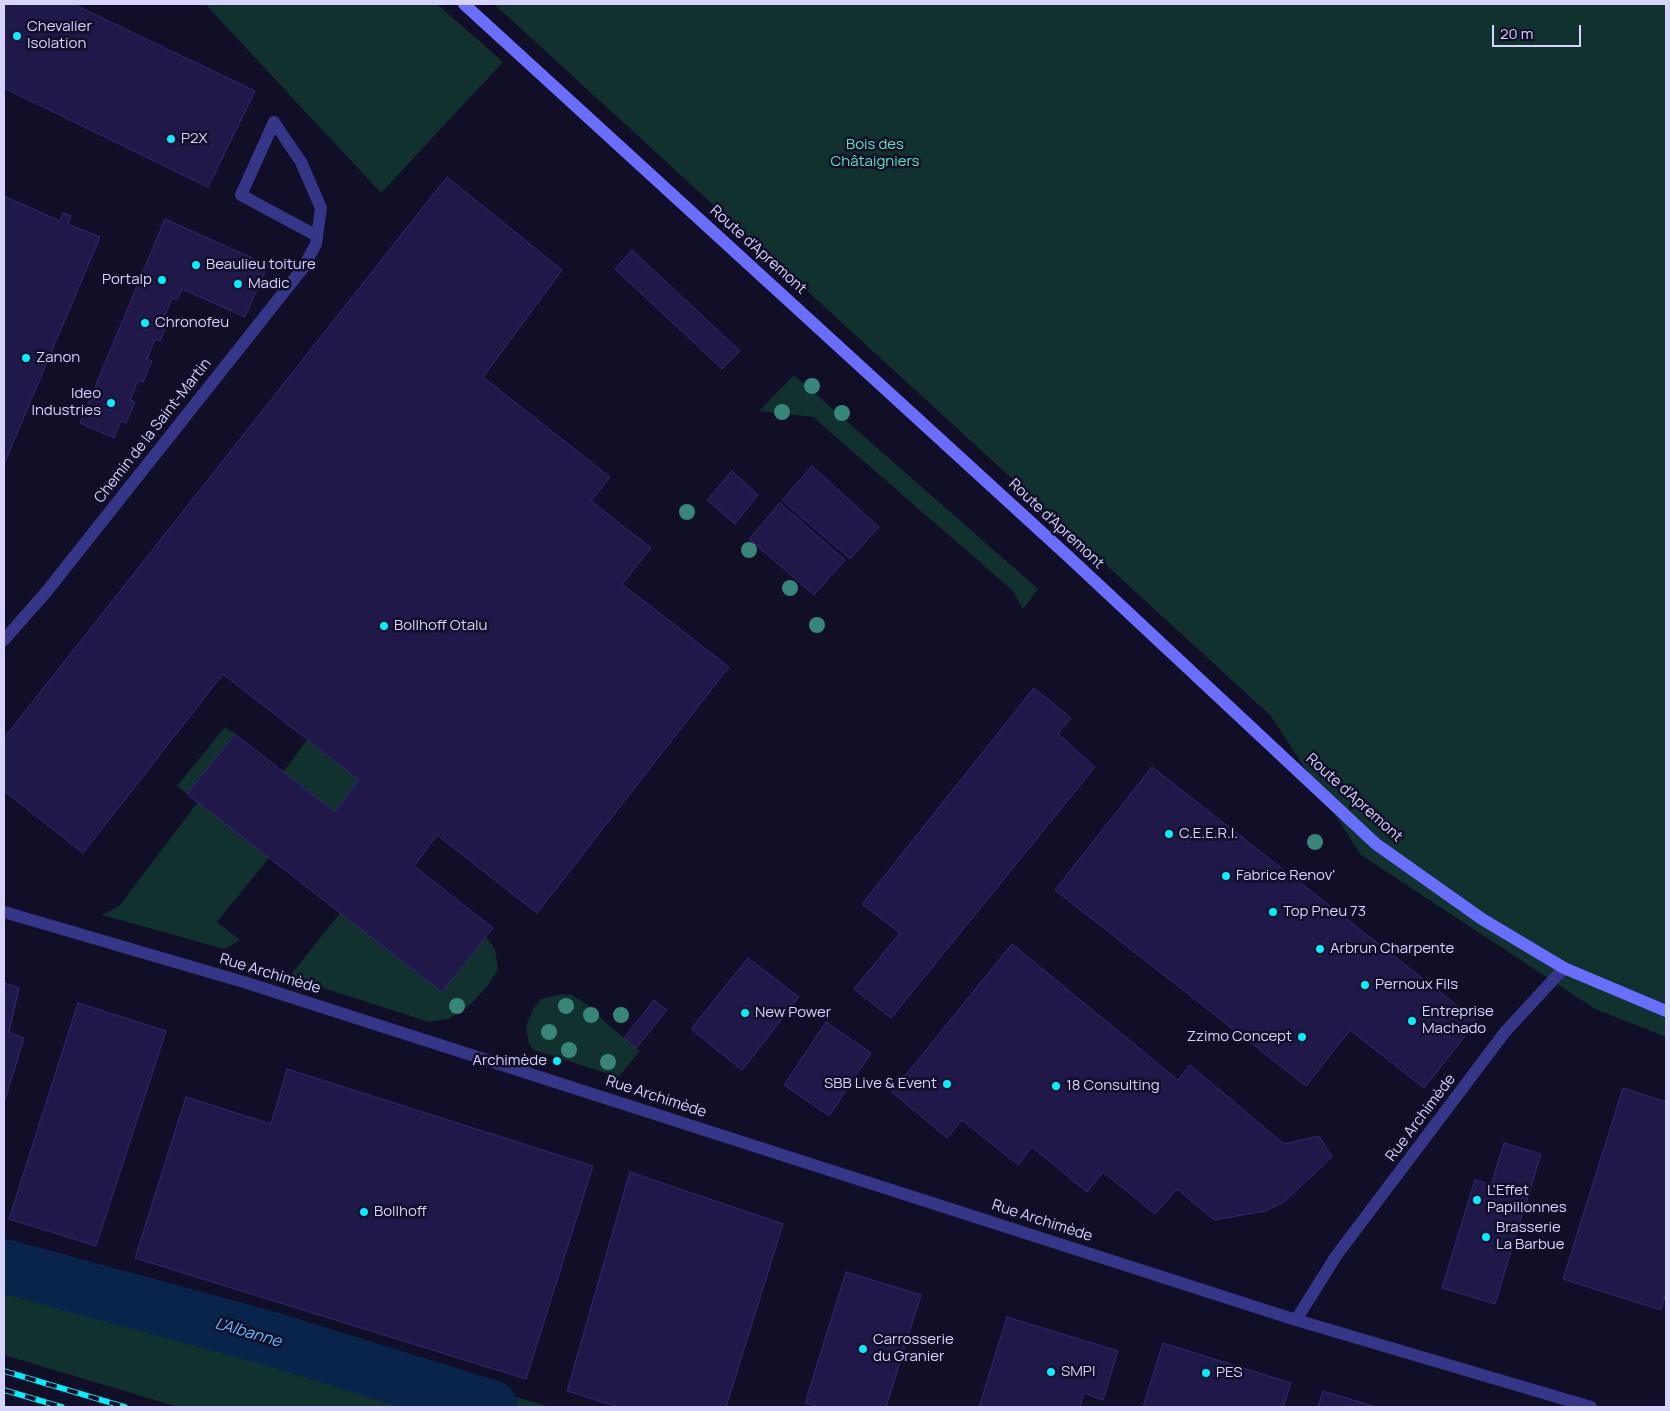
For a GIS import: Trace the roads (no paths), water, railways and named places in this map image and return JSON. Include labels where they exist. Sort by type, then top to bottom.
[{"type":"main road","name":"Route d'Apremont","points":[[464,4],[1062,551],[1376,844],[1482,918],[1564,968],[1666,1011]]},
{"type":"street","name":"Chemin de la Saint-Martin","points":[[4,640],[47,591],[303,268],[316,244],[321,208],[301,162],[274,122],[242,195],[317,236]]},
{"type":"street","name":"Rue Archimède","points":[[4,912],[263,988],[1296,1320],[1591,1407]]},
{"type":"street","name":"Rue Archimède","points":[[1296,1320],[1336,1256],[1505,1032],[1564,968]]},
{"type":"waterway","name":"L'Albanne","points":[[4,1266],[272,1339],[491,1407]]},
{"type":"railway","points":[[4,1371],[125,1407]]},
{"type":"railway","points":[[4,1390],[62,1407]]},
{"type":"place","name":"Chevalier Isolation","points":[[17,36]]},
{"type":"place","name":"P2X","points":[[171,139]]},
{"type":"place","name":"Beaulieu toiture","points":[[196,265]]},
{"type":"place","name":"Portalp","points":[[162,280]]},
{"type":"place","name":"Madic","points":[[238,284]]},
{"type":"place","name":"Chronofeu","points":[[145,323]]},
{"type":"place","name":"Zanon","points":[[26,358]]},
{"type":"place","name":"Ideo Industries","points":[[111,403]]},
{"type":"place","name":"Bollhoff Otalu","points":[[384,626]]},
{"type":"place","name":"C.E.E.R.I.","points":[[1169,834]]},
{"type":"place","name":"Fabrice Renov'","points":[[1226,876]]},
{"type":"place","name":"Top Pneu 73","points":[[1273,912]]},
{"type":"place","name":"Arbrun Charpente","points":[[1320,949]]},
{"type":"place","name":"Pernoux Fils","points":[[1365,985]]},
{"type":"place","name":"New Power","points":[[745,1013]]},
{"type":"place","name":"Entreprise Machado","points":[[1412,1021]]},
{"type":"place","name":"Zzimo Concept","points":[[1302,1037]]},
{"type":"place","name":"Archimède","points":[[557,1061]]},
{"type":"place","name":"SBB Live & Event","points":[[947,1084]]},
{"type":"place","name":"18 Consulting","points":[[1056,1086]]},
{"type":"place","name":"L'Effet Papillonnes","points":[[1477,1200]]},
{"type":"place","name":"Bollhoff","points":[[364,1212]]},
{"type":"place","name":"Brasserie La Barbue","points":[[1486,1237]]},
{"type":"place","name":"Carrosserie du Granier","points":[[863,1349]]},
{"type":"place","name":"SMPI","points":[[1051,1372]]},
{"type":"place","name":"PES","points":[[1206,1373]]},
{"type":"park label","name":"Bois des Châtaigniers","points":[[875,154]]}]
